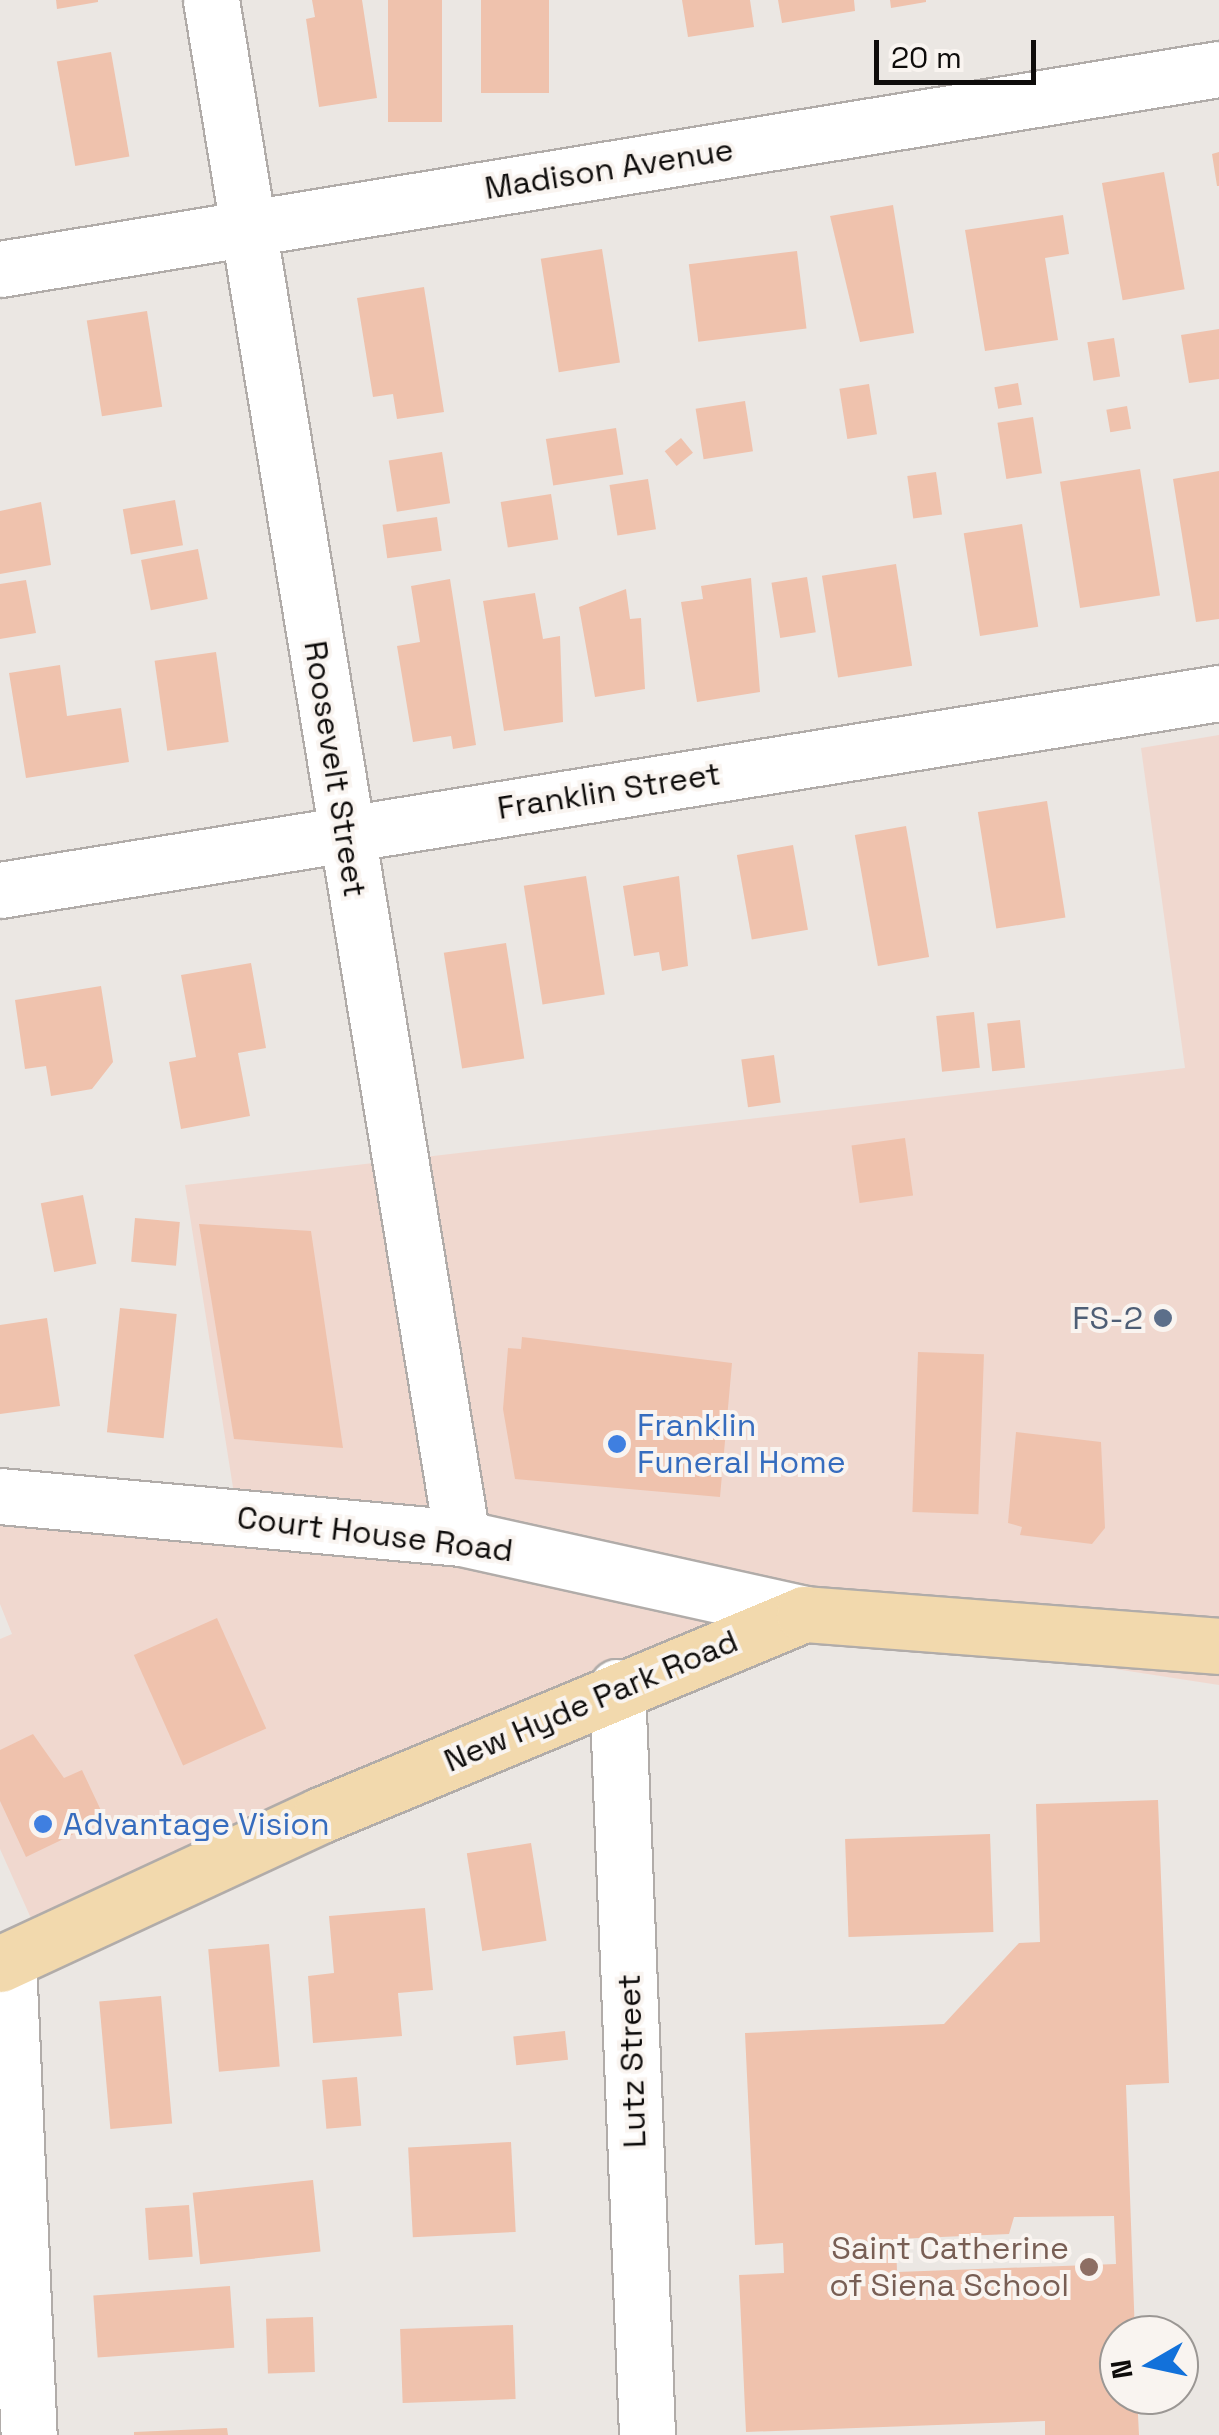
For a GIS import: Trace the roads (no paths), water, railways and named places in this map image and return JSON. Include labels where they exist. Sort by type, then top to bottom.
[{"type":"main road","name":"New Hyde Park Road","points":[[4,1962],[617,1687],[804,1614],[1219,1646]]},
{"type":"street","name":"Roosevelt Street","points":[[211,0],[462,1538]]},
{"type":"street","name":"Madison Avenue","points":[[0,269],[1219,68]]},
{"type":"street","name":"Franklin Street","points":[[0,890],[1219,693]]},
{"type":"street","name":"Court House Road","points":[[0,1496],[462,1538],[804,1614]]},
{"type":"street","name":"Lutz Street","points":[[617,1687],[647,2435]]},
{"type":"street","points":[[4,1962],[29,2435]]},
{"type":"place","name":"FS-2","points":[[1163,1318]]},
{"type":"place","name":"Franklin Funeral Home","points":[[617,1444]]},
{"type":"place","name":"Advantage Vision","points":[[43,1824]]},
{"type":"place","name":"Saint Catherine of Siena School","points":[[1089,2267]]}]
